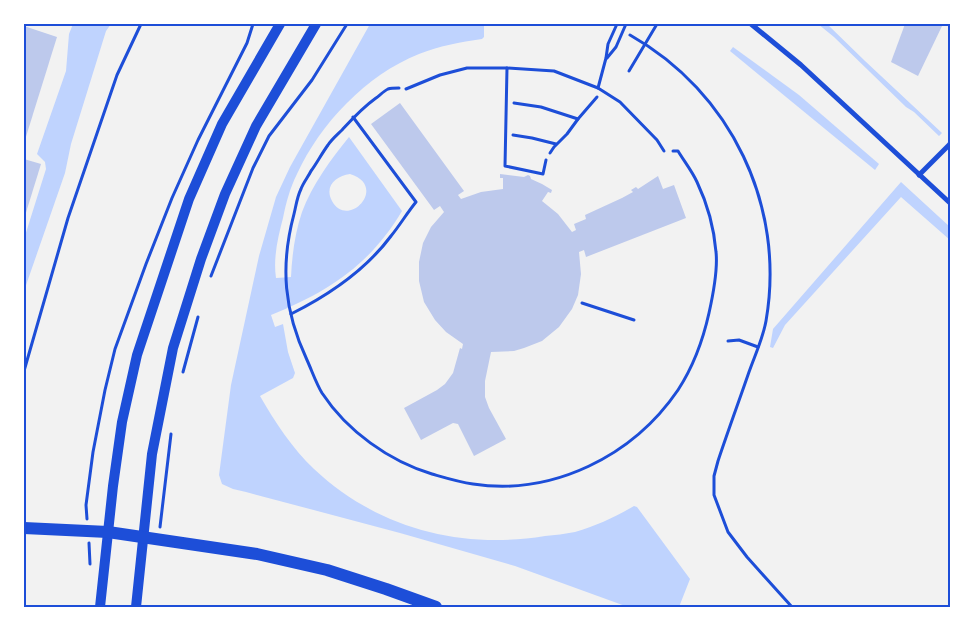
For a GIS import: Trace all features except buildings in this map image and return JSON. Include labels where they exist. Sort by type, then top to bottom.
[{"type":"highway","points":[[24,528],[108,532],[256,554],[327,570],[436,607]]},
{"type":"main road","points":[[100,607],[122,422],[138,354],[189,199],[222,124],[280,24]]},
{"type":"main road","points":[[136,607],[152,454],[173,348],[200,259],[225,194],[256,126],[316,24]]},
{"type":"street","points":[[751,24],[801,65],[950,203]]},
{"type":"street","points":[[919,175],[950,144]]},
{"type":"lane","points":[[598,88],[608,44],[617,24]]},
{"type":"lane","points":[[606,58],[616,47],[626,24]]},
{"type":"lane","points":[[406,89],[440,75],[467,68],[554,71],[598,88],[620,102],[657,140],[664,151]]},
{"type":"lane","points":[[506,68],[505,166],[543,174],[546,160]]},
{"type":"lane","points":[[582,303],[634,320]]},
{"type":"path","points":[[24,371],[68,218],[117,75],[142,24]]},
{"type":"path","points":[[209,281],[253,168],[269,136],[312,80],[347,24]]},
{"type":"path","points":[[628,71],[657,24]]},
{"type":"path","points":[[645,43],[677,68],[697,87],[720,115],[738,145],[753,177],[764,218],[770,252],[770,288],[765,323],[718,461],[714,476],[714,495],[728,532],[747,557],[792,607]]},
{"type":"path","points":[[406,89],[390,88],[362,108],[328,145],[300,189],[286,249],[285,272],[290,312],[298,342],[321,390],[330,404],[364,438],[389,455],[415,469],[474,485],[531,484],[554,479],[588,467],[615,452],[633,439],[657,416],[678,389],[698,351],[712,298],[717,255],[709,215],[697,182],[678,151],[664,151]]},
{"type":"path","points":[[506,134],[532,138],[555,146],[597,97],[598,88]]},
{"type":"path","points":[[506,103],[541,107],[578,119]]},
{"type":"path","points":[[290,312],[312,303],[342,284],[365,265],[391,237],[416,202],[353,117]]},
{"type":"path","points":[[182,375],[200,308]]},
{"type":"path","points":[[728,341],[738,340],[758,348]]},
{"type":"path","points":[[158,539],[171,432]]},
{"type":"water","points":[[73,24],[111,24],[106,31],[71,144],[65,173],[24,291],[24,239],[46,169],[45,162],[37,154],[66,71],[69,34]]},
{"type":"water","points":[[370,24],[484,24],[484,37],[482,39],[450,45],[419,54],[399,63],[363,88],[332,120],[318,137],[307,155],[292,185],[285,207],[276,248],[276,278],[291,277],[296,236],[306,202],[322,173],[349,137],[402,211],[376,247],[346,275],[311,297],[271,315],[275,327],[283,324],[288,352],[295,373],[293,378],[260,396],[291,444],[314,469],[339,489],[365,506],[392,520],[421,530],[451,537],[513,540],[575,532],[605,521],[634,506],[637,507],[690,579],[679,607],[628,607],[515,566],[400,533],[233,489],[222,484],[219,475],[231,385],[259,256],[276,197],[290,167]],"holes":[[[350,174],[361,180],[366,187],[366,195],[362,203],[347,211],[339,209],[330,196],[330,186],[336,179]]]},
{"type":"water","points":[[818,24],[827,24],[942,133],[939,136],[914,112],[906,107],[834,37]]},
{"type":"water","points":[[733,47],[799,95],[879,164],[875,170],[730,51]]},
{"type":"water","points":[[901,182],[950,227],[950,240],[901,197],[785,325],[773,348],[770,347],[773,329]]}]
